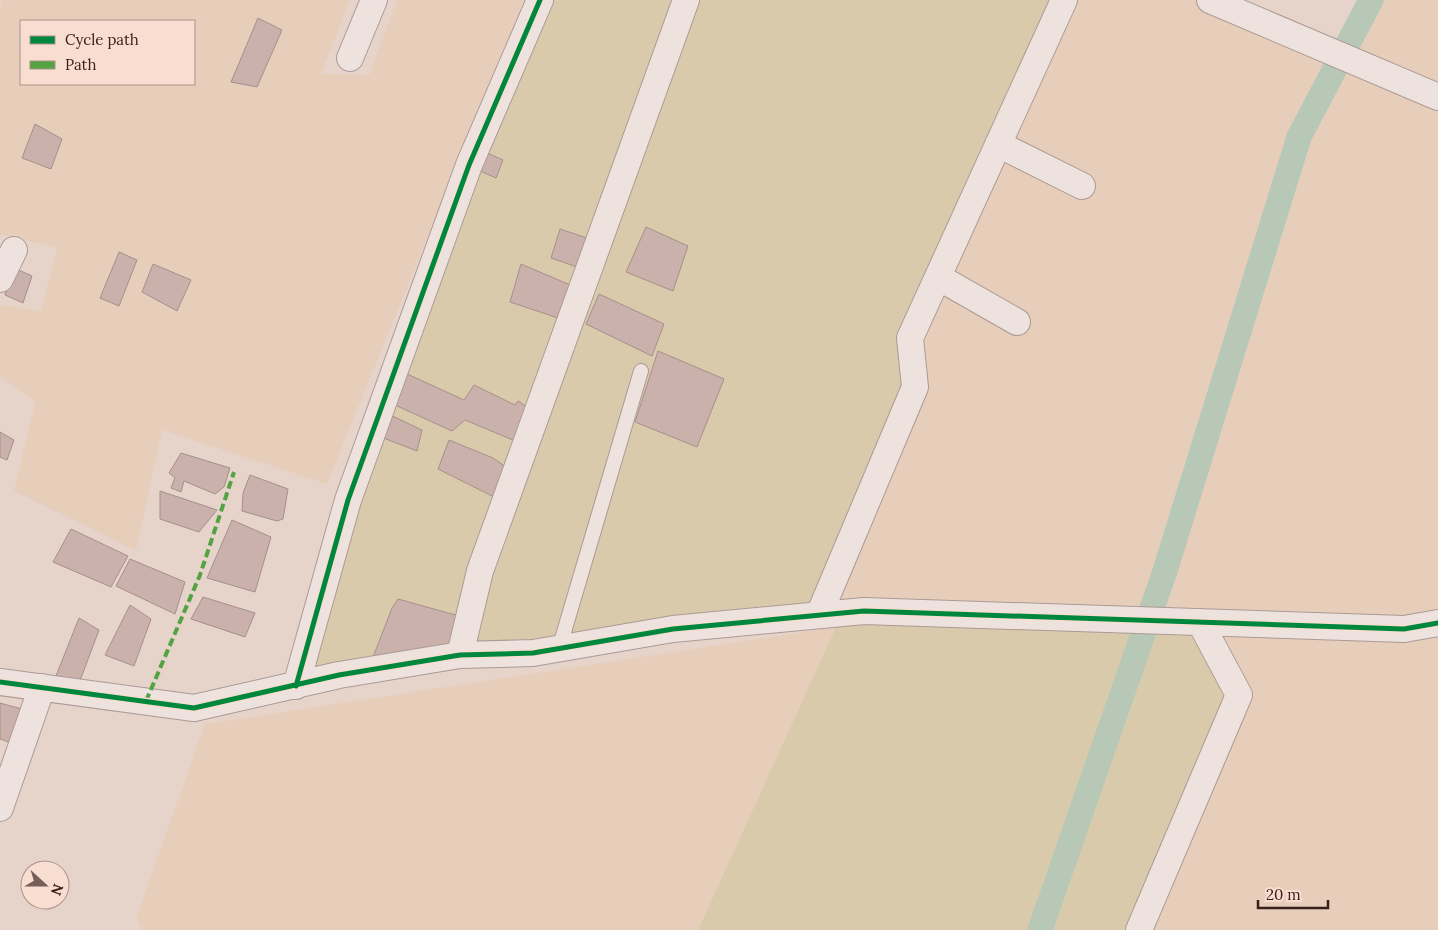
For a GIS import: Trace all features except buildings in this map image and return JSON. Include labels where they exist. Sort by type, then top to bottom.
[{"type":"street","points":[[350,58],[374,0]]},
{"type":"street","points":[[296,686],[348,500],[469,165],[540,0]]},
{"type":"street","points":[[460,655],[480,571],[686,0]]},
{"type":"street","points":[[819,615],[915,387],[910,338],[1064,0]]},
{"type":"street","points":[[1210,0],[1438,97]]},
{"type":"street","points":[[998,144],[1082,186]]},
{"type":"street","points":[[0,278],[14,250]]},
{"type":"street","points":[[938,278],[1017,322]]},
{"type":"street","points":[[0,682],[194,708],[338,675],[460,655],[533,654],[673,628],[864,611],[1404,629],[1438,623]]},
{"type":"street","points":[[1139,930],[1239,695],[1200,622]]},
{"type":"street","points":[[0,808],[42,687]]},
{"type":"lane","points":[[559,649],[640,371]]},
{"type":"shaded area","points":[[2,0],[350,0],[321,74],[369,75],[397,0],[524,0],[327,484],[162,430],[136,551],[14,491],[35,402],[0,376],[0,308],[1,305],[41,311],[57,248],[0,234],[0,6]]},
{"type":"shaded area","points":[[540,0],[1064,0],[910,338],[915,387],[819,615],[296,686],[348,500]]},
{"type":"shaded area","points":[[1064,0],[1212,0],[1342,56],[1371,0],[1438,0],[1438,930],[1139,930],[836,614],[910,338]]},
{"type":"shaded area","points":[[864,611],[1200,622],[1239,695],[1140,930],[698,930],[836,627]]},
{"type":"shaded area","points":[[836,627],[698,930],[142,930],[136,918],[205,724]]},
{"type":"waterway","points":[[1040,930],[1165,571],[1299,137],[1371,0]]},
{"type":"marked path","points":[[146,701],[200,575],[234,472]]},
{"type":"cycle path","points":[[296,686],[348,500],[469,165],[540,0]]},
{"type":"cycle path","points":[[0,682],[194,708],[339,675],[460,655],[533,653],[673,629],[864,611],[1404,629],[1438,623]]}]
